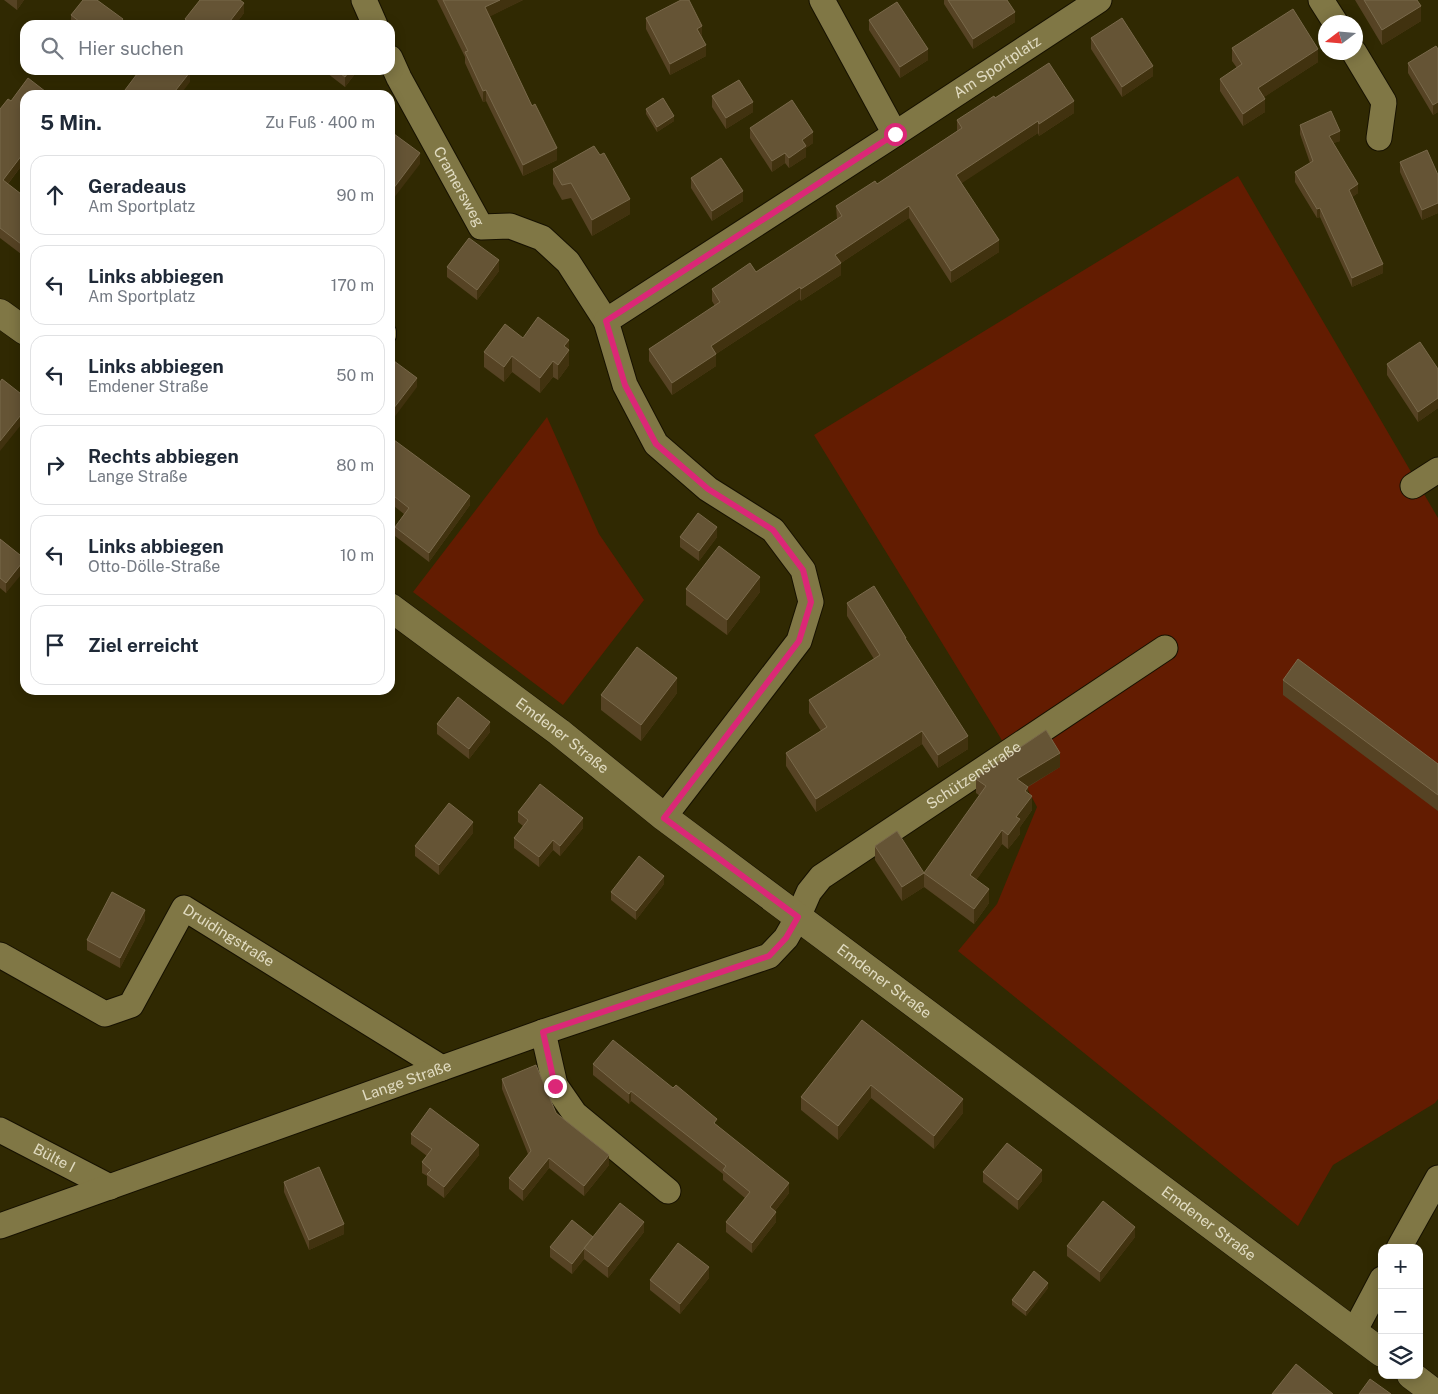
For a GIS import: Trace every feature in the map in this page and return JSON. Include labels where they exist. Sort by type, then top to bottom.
[{"type":"street","points":[[364,0],[373,20]]},
{"type":"street","points":[[822,0],[895,134]]},
{"type":"street","name":"Am Sportplatz","points":[[606,321],[1099,0]]},
{"type":"street","points":[[1321,0],[1331,15]]},
{"type":"street","points":[[1359,60],[1384,102],[1380,138]]},
{"type":"street","name":"Cramersweg","points":[[392,77],[482,227],[510,226],[542,238],[568,262],[606,321]]},
{"type":"street","points":[[0,312],[20,328]]},
{"type":"street","points":[[606,321],[625,385],[656,444],[708,489],[773,530],[803,570],[811,602],[799,641],[664,818]]},
{"type":"street","points":[[1413,486],[1438,470]]},
{"type":"street","name":"Emdener Straße","points":[[395,611],[559,732],[664,818],[1378,1350]]},
{"type":"street","name":"Schützenstraße","points":[[798,917],[809,892],[821,877],[1165,648]]},
{"type":"street","name":"Druidingstraße","points":[[0,955],[105,1014],[131,1005],[184,908],[442,1068]]},
{"type":"street","name":"Lange Straße","points":[[0,1226],[543,1032],[769,956],[786,938],[798,917]]},
{"type":"street","points":[[543,1032],[555,1086],[575,1114],[668,1191]]},
{"type":"street","name":"Bülte I","points":[[0,1130],[110,1187]]},
{"type":"street","points":[[1401,1244],[1438,1178]]},
{"type":"street","points":[[1354,1332],[1378,1287]]},
{"type":"street","points":[[1416,1379],[1436,1394]]},
{"type":"shaded area","points":[[1238,176],[1438,518],[1438,1099],[1435,1103],[1333,1165],[1298,1226],[958,951],[997,904],[1037,807],[1000,737],[814,435]]},
{"type":"shaded area","points":[[547,417],[599,534],[644,600],[563,705],[413,592]]},
{"type":"building","points":[[83,0],[97,0],[123,19],[78,20],[71,15]]},
{"type":"building","points":[[200,0],[240,0],[244,3],[231,20],[185,19]]},
{"type":"building","points":[[443,0],[500,0],[485,7],[532,106],[535,104],[557,148],[523,165],[486,90],[483,91],[465,52],[468,51]]},
{"type":"building","points":[[681,0],[689,0],[702,26],[697,29],[706,45],[670,64],[646,18]]},
{"type":"building","points":[[948,0],[1007,0],[1015,12],[973,39]]},
{"type":"building","points":[[1364,0],[1417,0],[1421,6],[1382,30]]},
{"type":"building","points":[[897,2],[928,49],[900,67],[869,20]]},
{"type":"building","points":[[1293,9],[1318,49],[1258,88],[1265,99],[1243,114],[1220,79],[1242,64],[1232,48]]},
{"type":"building","points":[[1122,18],[1153,66],[1122,87],[1091,38]]},
{"type":"building","points":[[1436,46],[1438,49],[1438,102],[1433,105],[1408,63]]},
{"type":"building","points":[[1049,63],[1074,101],[1039,124],[1038,121],[956,175],[999,240],[951,271],[909,206],[835,255],[841,263],[801,289],[800,287],[711,346],[716,354],[672,383],[649,349],[720,302],[712,289],[750,263],[756,272],[842,216],[836,206],[875,181],[877,184],[962,128],[957,120]]},
{"type":"building","points":[[136,75],[188,75],[176,90],[125,90]]},
{"type":"building","points":[[28,78],[44,90],[20,90],[20,158],[3,180],[20,193],[20,243],[0,228],[0,109],[8,99],[11,101]]},
{"type":"building","points":[[739,80],[753,102],[726,118],[712,96]]},
{"type":"building","points":[[663,98],[674,116],[657,127],[646,109]]},
{"type":"building","points":[[792,100],[813,132],[802,140],[806,146],[789,158],[785,153],[772,161],[750,128]]},
{"type":"building","points":[[1331,111],[1340,131],[1329,136],[1358,184],[1349,190],[1383,264],[1352,278],[1320,208],[1317,209],[1295,172],[1313,161],[1300,125]]},
{"type":"building","points":[[395,135],[420,153],[395,186]]},
{"type":"building","points":[[594,146],[600,155],[604,153],[630,199],[592,220],[571,183],[562,185],[553,169]]},
{"type":"building","points":[[1427,150],[1438,175],[1438,203],[1422,210],[1400,162]]},
{"type":"building","points":[[721,158],[743,191],[712,211],[691,178]]},
{"type":"building","points":[[469,238],[499,260],[477,290],[447,267]]},
{"type":"building","points":[[538,317],[569,340],[564,346],[569,350],[558,365],[553,361],[540,378],[512,356],[504,367],[484,352],[505,324],[523,338]]},
{"type":"building","points":[[1420,342],[1438,369],[1438,398],[1418,412],[1387,364]]},
{"type":"building","points":[[395,362],[417,378],[395,407]]},
{"type":"building","points":[[2,379],[20,393],[20,416],[0,441],[0,382]]},
{"type":"building","points":[[395,441],[470,496],[429,553],[395,527],[409,508],[395,497]]},
{"type":"building","points":[[698,513],[717,527],[699,551],[680,537]]},
{"type":"building","points":[[0,539],[20,555],[20,565],[6,583],[0,578]]},
{"type":"building","points":[[719,546],[760,577],[727,620],[686,589]]},
{"type":"building","points":[[874,586],[968,736],[938,755],[922,731],[816,799],[786,753],[827,727],[809,700],[880,655],[847,603]]},
{"type":"building","points":[[637,647],[677,678],[641,725],[601,695]]},
{"type":"building","points":[[1298,659],[1438,764],[1438,795],[1283,680]]},
{"type":"building","points":[[458,697],[490,722],[469,749],[437,724]]},
{"type":"building","points":[[1046,730],[1060,753],[1017,779],[1028,787],[1025,791],[1032,796],[1016,817],[1020,819],[1008,835],[1002,830],[970,875],[989,889],[974,909],[924,873],[986,786],[976,779],[979,775]]},
{"type":"building","points":[[540,784],[583,818],[560,846],[553,840],[539,857],[514,838],[528,820],[518,812]]},
{"type":"building","points":[[449,803],[473,822],[439,865],[415,846]]},
{"type":"building","points":[[897,831],[924,873],[902,887],[875,846]]},
{"type":"building","points":[[639,856],[664,876],[636,911],[611,892]]},
{"type":"building","points":[[112,892],[145,910],[120,958],[87,940]]},
{"type":"building","points":[[862,1020],[963,1099],[934,1136],[871,1085],[838,1126],[801,1097]]},
{"type":"building","points":[[613,1040],[673,1088],[676,1085],[717,1119],[714,1123],[789,1183],[770,1207],[776,1212],[752,1243],[726,1222],[750,1192],[723,1170],[726,1166],[631,1091],[629,1094],[593,1064]]},
{"type":"building","points":[[536,1065],[556,1113],[609,1155],[584,1186],[549,1158],[523,1190],[509,1178],[531,1151],[502,1079]]},
{"type":"building","points":[[430,1108],[479,1145],[444,1187],[427,1174],[431,1170],[422,1162],[432,1149],[411,1134]]},
{"type":"building","points":[[1007,1143],[1042,1170],[1018,1200],[983,1172]]},
{"type":"building","points":[[319,1167],[344,1224],[309,1240],[284,1182]]},
{"type":"building","points":[[1103,1201],[1135,1227],[1100,1272],[1067,1246]]},
{"type":"building","points":[[620,1203],[644,1222],[608,1267],[584,1248]]},
{"type":"building","points":[[572,1220],[593,1237],[572,1264],[550,1247]]},
{"type":"building","points":[[678,1243],[709,1267],[680,1304],[650,1280]]},
{"type":"building","points":[[1034,1271],[1048,1283],[1026,1311],[1012,1300]]},
{"type":"building","points":[[1296,1364],[1333,1394],[1272,1394]]},
{"type":"building","points":[[1370,1379],[1391,1394],[1359,1394]]},
{"type":"route","points":[[555,1086],[543,1032],[769,956],[786,938],[798,917],[664,818],[799,641],[811,602],[803,570],[773,530],[708,489],[656,444],[625,385],[606,321],[895,134]]}]
